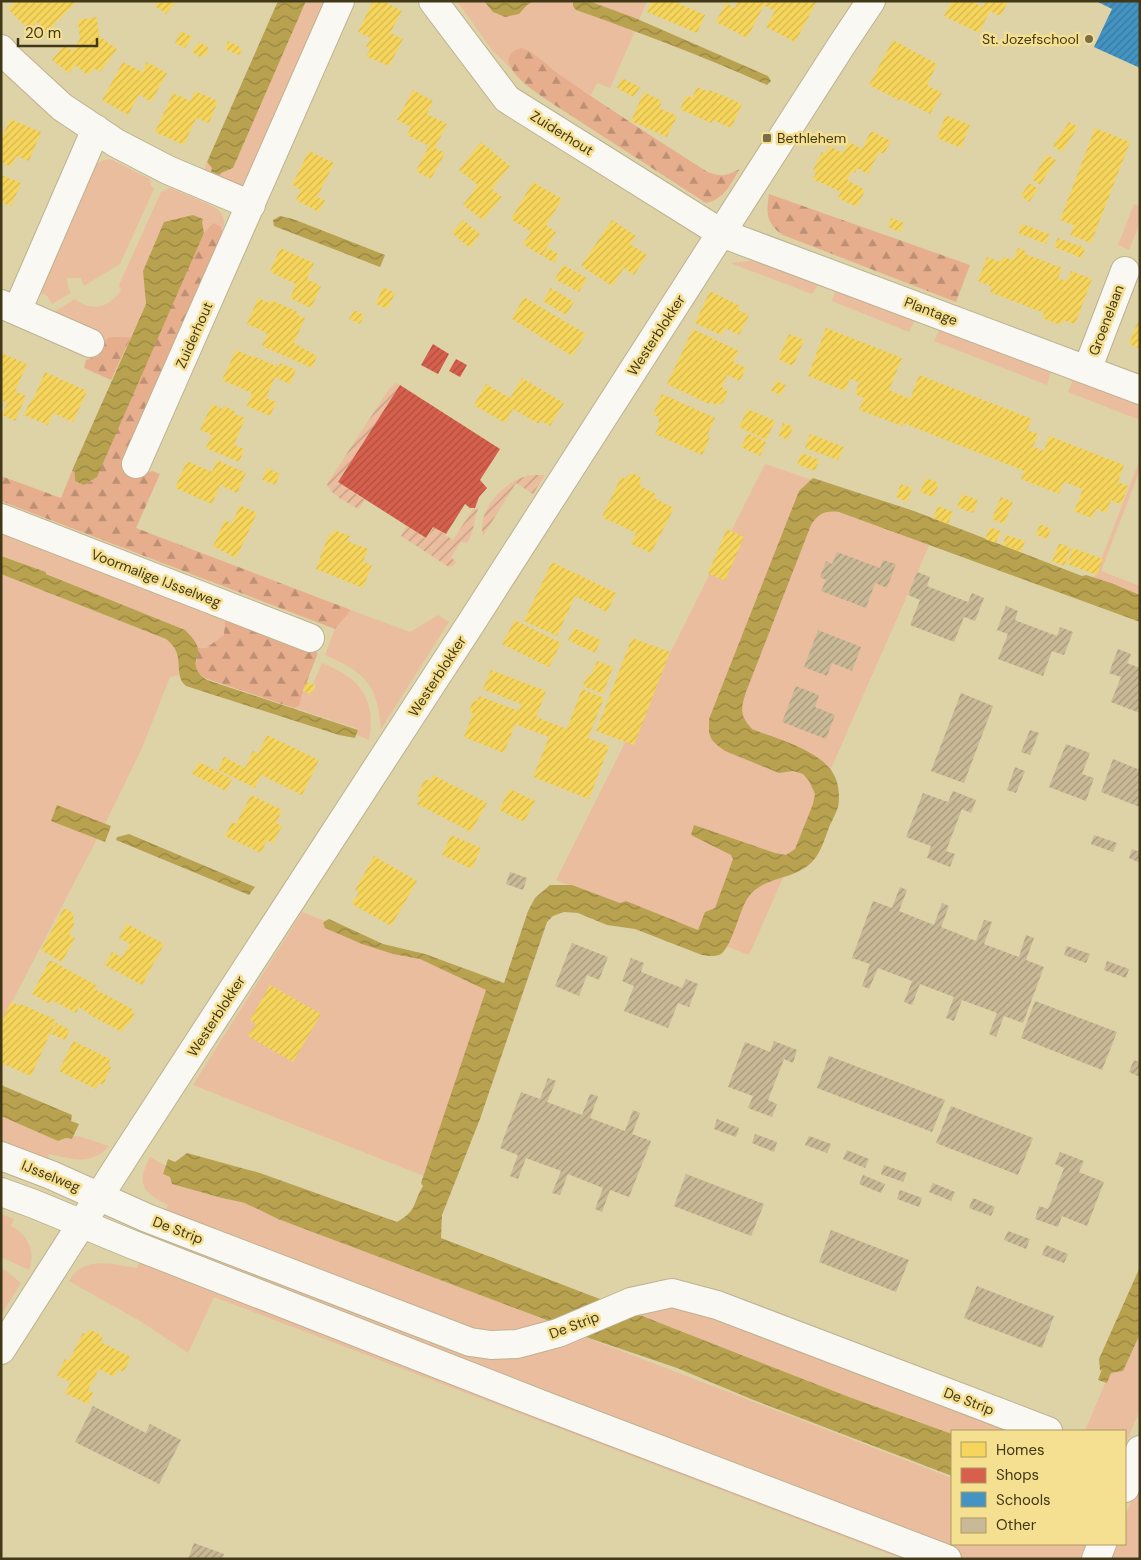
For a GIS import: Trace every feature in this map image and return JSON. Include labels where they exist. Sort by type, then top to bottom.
[{"type":"street","name":"Zuiderhout","points":[[136,464],[340,1]]},
{"type":"street","name":"Zuiderhout","points":[[433,1],[507,99],[721,233]]},
{"type":"street","name":"Westerblokker","points":[[1,1350],[871,1]]},
{"type":"street","points":[[1,49],[62,107],[116,143],[168,170],[251,205]]},
{"type":"street","points":[[90,342],[9,307],[96,129]]},
{"type":"street","name":"Plantage","points":[[721,233],[1140,390]]},
{"type":"street","name":"Groenelaan","points":[[1087,370],[1124,271]]},
{"type":"street","name":"Voormalige IJsselweg","points":[[1,518],[310,638]]},
{"type":"street","name":"IJsselweg","points":[[1,1156],[101,1196]]},
{"type":"street","points":[[1,1192],[557,1410],[947,1559]]},
{"type":"street","name":"De Strip","points":[[101,1196],[147,1218],[470,1342],[491,1345],[517,1344],[558,1333],[631,1302],[672,1293],[717,1305],[1045,1430]]},
{"type":"street","points":[[1096,1559],[1102,1545]]},
{"type":"shaded area","points":[[306,1],[329,1],[245,184],[235,188],[201,176],[207,162],[220,175],[233,168]]},
{"type":"shaded area","points":[[457,1],[484,1],[496,14],[527,5],[534,1],[573,1],[576,10],[635,31],[610,88],[597,83],[591,95],[526,50],[517,49],[512,53],[508,60],[511,69],[492,50]]},
{"type":"shaded area","points":[[589,1],[647,1],[639,20]]},
{"type":"shaded area","points":[[110,159],[150,179],[154,189],[120,264],[84,286],[81,278],[67,278],[71,293],[52,304],[47,296],[40,292],[93,169],[100,162]]},
{"type":"shaded area","points":[[170,188],[217,209],[223,217],[224,226],[222,231],[213,223],[204,233],[202,222],[143,271],[146,304],[131,337],[110,337],[105,340],[53,317],[54,312],[75,299],[94,307],[105,304],[116,297],[121,291],[119,285],[161,192]]},
{"type":"shaded area","points":[[1134,204],[1140,206],[1140,223],[1129,250],[1118,245]]},
{"type":"shaded area","points":[[759,260],[819,283],[812,294],[730,263]]},
{"type":"shaded area","points":[[836,289],[915,320],[909,332],[832,301]]},
{"type":"shaded area","points":[[939,330],[1051,372],[1047,385],[934,341]]},
{"type":"shaded area","points":[[1073,380],[1140,406],[1140,420],[1068,392]]},
{"type":"shaded area","points":[[396,383],[400,385],[338,482],[365,500],[358,509],[332,492],[327,484],[389,389]]},
{"type":"shaded area","points":[[1140,459],[1140,470],[1101,571],[1140,586],[1140,595],[1094,578]]},
{"type":"shaded area","points":[[765,464],[939,523],[749,955],[556,880]]},
{"type":"shaded area","points":[[530,475],[545,475],[533,494],[516,483],[483,536],[483,518],[487,509],[505,487]]},
{"type":"shaded area","points":[[473,509],[478,509],[471,536],[467,543],[461,542],[451,557],[456,562],[453,566],[449,567],[401,536],[407,526],[426,539],[434,527],[453,540]]},
{"type":"shaded area","points":[[1,531],[225,617],[224,635],[206,648],[198,648],[189,634],[46,572],[1,556]]},
{"type":"shaded area","points":[[1,574],[166,639],[176,651],[179,675],[170,677],[142,748],[105,824],[57,806],[52,821],[97,839],[1,1023]]},
{"type":"shaded area","points":[[351,610],[410,632],[438,615],[449,622],[381,729],[376,701],[367,682],[360,674],[325,655],[335,629]]},
{"type":"shaded area","points":[[322,663],[346,675],[362,691],[370,713],[369,740],[357,735],[358,729],[295,708],[299,706],[302,691],[312,695],[316,685],[313,684]]},
{"type":"shaded area","points":[[302,912],[489,986],[424,1176],[193,1085]]},
{"type":"shaded area","points":[[1,1116],[58,1141],[66,1138],[72,1139],[74,1136],[109,1146],[88,1159],[74,1159],[49,1154],[47,1162],[1,1150]]},
{"type":"shaded area","points":[[150,1157],[166,1166],[163,1174],[170,1177],[172,1184],[245,1203],[278,1219],[552,1322],[529,1333],[480,1333],[165,1213],[168,1205],[152,1196],[144,1186],[143,1174]]},
{"type":"shaded area","points":[[1,1214],[14,1219],[11,1226],[22,1234],[29,1244],[32,1256],[29,1270],[1,1257]]},
{"type":"shaded area","points":[[149,1232],[466,1352],[577,1334],[951,1478],[951,1545],[1089,1545],[1083,1559],[968,1559],[142,1242]]},
{"type":"shaded area","points":[[140,1260],[929,1559],[902,1559],[214,1297],[188,1353],[140,1321],[69,1281],[82,1267],[90,1264],[99,1263],[137,1268]]},
{"type":"shaded area","points":[[1,1268],[21,1283],[1,1315]]},
{"type":"shaded area","points":[[676,1303],[1025,1430],[951,1430],[951,1434],[849,1397],[632,1312]]},
{"type":"shaded area","points":[[1140,1334],[1140,1410],[1126,1443],[1126,1430],[1085,1430],[1111,1373],[1123,1371]]},
{"type":"shaded area","points":[[1140,1478],[1140,1559],[1109,1559],[1114,1545],[1126,1545],[1126,1514]]},
{"type":"green space","points":[[522,48],[533,53],[596,100],[706,171],[716,175],[723,175],[740,169],[730,185],[718,198],[706,203],[525,84],[515,73],[508,60],[513,51]]},
{"type":"green space","points":[[769,194],[970,265],[956,302],[783,235],[777,231],[768,218]]},
{"type":"green space","points":[[213,223],[220,226],[222,231],[228,233],[141,475],[152,471],[160,474],[136,528],[351,610],[335,629],[1,501],[1,476],[61,498],[74,466],[75,481],[84,484],[92,481],[204,233]]},
{"type":"green space","points":[[110,337],[131,337],[111,380],[84,368],[86,360],[98,356],[105,340]]},
{"type":"green space","points":[[225,617],[318,653],[299,706],[294,708],[207,679],[198,672],[196,666],[198,648],[206,648],[224,635]]},
{"type":"water","points":[[278,1],[306,1],[233,168],[220,175],[211,172],[212,168],[207,162]]},
{"type":"water","points":[[484,1],[534,1],[527,5],[519,14],[505,17],[493,12]]},
{"type":"water","points":[[573,1],[589,1],[635,18],[768,76],[771,81],[767,85],[625,27],[576,10],[573,6]]},
{"type":"water","points":[[193,215],[203,219],[204,233],[97,477],[84,485],[75,481],[74,466],[146,304],[143,271],[164,222]]},
{"type":"water","points":[[280,216],[293,219],[385,255],[380,267],[274,226],[273,220]]},
{"type":"water","points":[[813,478],[914,511],[1082,576],[1086,575],[1111,583],[1140,595],[1140,622],[839,512],[826,512],[814,521],[746,692],[742,711],[745,720],[752,729],[810,753],[821,760],[835,777],[839,792],[838,807],[818,854],[806,867],[767,883],[753,892],[744,905],[729,944],[717,956],[702,955],[635,929],[607,925],[578,913],[564,912],[553,916],[547,922],[480,1119],[442,1215],[441,1238],[605,1301],[552,1322],[278,1219],[245,1203],[172,1184],[170,1177],[163,1174],[168,1159],[175,1162],[187,1153],[260,1173],[397,1222],[412,1210],[423,1186],[421,1183],[486,990],[420,959],[393,954],[362,944],[325,928],[323,923],[325,921],[329,919],[383,944],[425,954],[504,983],[528,911],[535,898],[550,885],[572,885],[620,903],[626,901],[698,930],[705,912],[715,908],[733,859],[731,855],[691,835],[694,825],[775,853],[786,855],[795,849],[813,804],[815,794],[809,781],[803,774],[793,771],[779,773],[725,751],[712,740],[709,733],[709,719],[799,491]]},
{"type":"water","points":[[1,556],[46,572],[46,574],[185,630],[197,646],[197,670],[207,680],[358,730],[355,738],[339,735],[186,686],[180,676],[176,651],[166,639],[1,574]]},
{"type":"water","points":[[57,805],[111,826],[105,842],[51,821]]},
{"type":"water","points":[[129,834],[255,887],[249,895],[116,840],[117,837]]},
{"type":"water","points":[[1,1085],[72,1115],[71,1121],[79,1124],[72,1139],[66,1138],[58,1141],[1,1116]]},
{"type":"water","points":[[1140,1267],[1140,1334],[1123,1371],[1111,1373],[1107,1383],[1098,1380],[1102,1369],[1100,1371],[1099,1359]]},
{"type":"water","points":[[632,1312],[849,1397],[951,1434],[951,1476],[751,1399],[677,1368],[577,1334]]},
{"type":"building: Homes","points":[[16,1],[77,1],[47,32],[37,22],[29,30],[8,9]]},
{"type":"building: Homes","points":[[159,1],[176,1],[166,14],[155,6]]},
{"type":"building: Homes","points":[[373,1],[383,1],[402,11],[390,33],[403,39],[389,66],[366,56],[370,49],[366,47],[371,38],[358,32]]},
{"type":"building: Homes","points":[[652,1],[673,1],[705,15],[697,33],[647,12]]},
{"type":"building: Homes","points":[[738,1],[817,1],[795,42],[766,27],[775,11],[764,5],[747,38],[716,22],[726,3],[735,8]]},
{"type":"building: Homes","points":[[952,1],[971,1],[983,7],[986,1],[1008,1],[1001,16],[990,11],[979,33],[944,16]]},
{"type":"building: Homes","points":[[97,17],[99,36],[117,49],[100,72],[94,68],[88,75],[75,65],[69,73],[52,60],[64,45],[72,51],[80,39],[78,20]]},
{"type":"building: Homes","points":[[181,31],[192,37],[185,48],[175,43]]},
{"type":"building: Homes","points":[[893,40],[937,64],[927,85],[942,93],[930,114],[869,85]]},
{"type":"building: Homes","points":[[228,41],[242,48],[239,55],[225,49]]},
{"type":"building: Homes","points":[[199,42],[209,48],[205,56],[200,57],[192,52]]},
{"type":"building: Homes","points":[[123,62],[142,72],[147,62],[167,73],[151,102],[139,94],[128,115],[102,100]]},
{"type":"building: Homes","points":[[622,78],[640,87],[634,97],[617,88]]},
{"type":"building: Homes","points":[[697,87],[709,92],[710,90],[742,104],[731,128],[713,120],[711,123],[680,109],[687,95],[692,98]]},
{"type":"building: Homes","points":[[413,90],[433,101],[427,114],[447,124],[435,148],[445,153],[431,179],[416,171],[429,146],[407,135],[411,127],[397,120]]},
{"type":"building: Homes","points":[[195,91],[218,101],[209,123],[196,118],[184,145],[155,132],[173,93],[191,101]]},
{"type":"building: Homes","points":[[644,92],[662,101],[659,108],[677,116],[667,137],[631,121]]},
{"type":"building: Homes","points":[[946,115],[970,125],[961,148],[937,138]]},
{"type":"building: Homes","points":[[10,119],[41,132],[29,161],[16,156],[11,167],[1,162],[1,139]]},
{"type":"building: Homes","points":[[1069,122],[1078,127],[1062,152],[1053,146]]},
{"type":"building: Homes","points":[[1095,128],[1130,142],[1091,243],[1070,235],[1074,225],[1060,220]]},
{"type":"building: Homes","points":[[871,131],[891,141],[884,154],[879,152],[868,174],[857,168],[855,173],[852,171],[847,180],[865,190],[857,207],[838,198],[841,192],[813,179],[816,172],[813,170],[822,152],[825,154],[829,146],[843,153],[849,142],[862,149]]},
{"type":"building: Homes","points":[[481,142],[510,166],[492,189],[502,197],[483,220],[463,205],[478,185],[459,170]]},
{"type":"building: Homes","points":[[309,151],[334,163],[317,197],[325,200],[319,212],[296,200],[301,190],[292,185]]},
{"type":"building: Homes","points":[[1047,155],[1056,160],[1040,185],[1032,179]]},
{"type":"building: Homes","points":[[1,175],[21,183],[11,206],[1,202]]},
{"type":"building: Homes","points":[[533,182],[562,199],[546,225],[556,232],[542,256],[523,244],[531,232],[511,219]]},
{"type":"building: Homes","points":[[1029,183],[1038,189],[1029,202],[1021,196]]},
{"type":"building: Homes","points":[[891,218],[904,223],[900,232],[888,227]]},
{"type":"building: Homes","points":[[463,220],[480,234],[470,248],[452,233]]},
{"type":"building: Homes","points":[[612,220],[636,236],[630,244],[647,255],[634,275],[624,268],[612,286],[581,266]]},
{"type":"building: Homes","points":[[1022,224],[1049,234],[1046,244],[1018,233]]},
{"type":"building: Homes","points":[[1058,238],[1085,248],[1082,258],[1054,247]]},
{"type":"building: Homes","points":[[280,248],[314,263],[307,279],[321,286],[311,308],[290,298],[296,284],[270,272]]},
{"type":"building: Homes","points":[[548,248],[559,255],[554,263],[543,256]]},
{"type":"building: Homes","points":[[1018,248],[1026,251],[1025,254],[1062,268],[1058,278],[1067,281],[1071,271],[1092,279],[1075,324],[1063,320],[1061,325],[1042,318],[1044,313],[990,292],[992,287],[978,281],[987,257],[1001,262],[1003,257],[1013,260]]},
{"type":"building: Homes","points":[[563,265],[587,278],[579,292],[555,279]]},
{"type":"building: Homes","points":[[383,287],[395,293],[387,309],[376,304]]},
{"type":"building: Homes","points":[[551,288],[574,302],[566,315],[543,301]]},
{"type":"building: Homes","points":[[710,291],[740,306],[738,310],[749,315],[739,335],[725,328],[721,335],[695,323]]},
{"type":"building: Homes","points":[[524,297],[586,334],[572,356],[512,319]]},
{"type":"building: Homes","points":[[258,298],[269,303],[271,300],[298,312],[297,315],[305,318],[294,343],[317,356],[312,368],[262,346],[267,335],[265,332],[247,324]]},
{"type":"building: Homes","points":[[354,310],[364,315],[360,324],[349,319]]},
{"type":"building: Homes","points":[[1140,316],[1140,349],[1129,344]]},
{"type":"building: Homes","points":[[826,328],[902,358],[889,390],[910,399],[919,375],[1032,419],[1027,430],[1038,434],[1033,447],[1044,451],[1049,436],[1124,465],[1118,482],[1128,486],[1121,505],[1111,500],[1106,513],[1096,509],[1092,518],[1074,511],[1083,489],[1064,482],[1059,494],[1021,479],[1024,471],[903,423],[902,426],[859,410],[864,398],[855,394],[859,382],[850,379],[845,391],[808,376]]},
{"type":"building: Homes","points":[[693,329],[739,351],[733,362],[746,368],[740,381],[727,375],[722,387],[727,391],[727,395],[720,404],[717,405],[710,402],[709,404],[667,384]]},
{"type":"building: Homes","points":[[789,334],[804,340],[793,366],[778,359]]},
{"type":"building: Homes","points":[[236,350],[279,367],[280,363],[296,370],[290,384],[275,377],[266,398],[276,402],[270,416],[247,406],[252,393],[222,380]]},
{"type":"building: Homes","points":[[1,353],[27,364],[15,391],[26,396],[15,421],[2,415],[7,403],[1,400]]},
{"type":"building: Homes","points":[[45,372],[87,391],[73,422],[53,413],[48,425],[24,415]]},
{"type":"building: Homes","points":[[522,378],[564,403],[550,426],[540,420],[539,424],[513,409],[505,423],[474,405],[486,384],[510,398]]},
{"type":"building: Homes","points":[[776,381],[786,385],[781,395],[771,391]]},
{"type":"building: Homes","points":[[662,394],[715,418],[707,436],[710,438],[702,455],[655,434],[660,418],[653,414]]},
{"type":"building: Homes","points":[[212,404],[223,409],[224,406],[235,411],[234,414],[245,418],[234,445],[244,449],[239,462],[206,448],[212,435],[200,430]]},
{"type":"building: Homes","points":[[748,409],[775,421],[766,440],[739,427]]},
{"type":"building: Homes","points":[[783,423],[793,427],[788,440],[779,436]]},
{"type":"building: Homes","points":[[748,433],[766,442],[760,456],[741,447]]},
{"type":"building: Homes","points":[[810,434],[844,447],[838,460],[805,448]]},
{"type":"building: Homes","points":[[802,453],[819,460],[815,471],[797,464]]},
{"type":"building: Homes","points":[[217,460],[246,473],[237,493],[220,485],[212,504],[175,488],[187,461],[212,472]]},
{"type":"building: Homes","points":[[267,468],[280,474],[275,485],[262,480]]},
{"type":"building: Homes","points":[[633,473],[640,477],[640,486],[656,494],[654,498],[674,508],[651,553],[631,544],[636,533],[602,517],[621,477],[625,479]]},
{"type":"building: Homes","points":[[926,478],[939,483],[933,497],[920,492]]},
{"type":"building: Homes","points":[[901,484],[912,488],[907,502],[896,497]]},
{"type":"building: Homes","points":[[962,494],[978,500],[973,513],[957,507]]},
{"type":"building: Homes","points":[[1001,497],[1013,502],[1004,524],[992,519]]},
{"type":"building: Homes","points":[[240,505],[257,513],[236,558],[213,546],[225,520],[232,524]]},
{"type":"building: Homes","points":[[938,506],[953,512],[948,524],[933,518]]},
{"type":"building: Homes","points":[[1040,524],[1051,529],[1047,539],[1036,535]]},
{"type":"building: Homes","points":[[990,527],[1001,531],[996,543],[985,539]]},
{"type":"building: Homes","points":[[727,529],[744,537],[725,581],[708,573]]},
{"type":"building: Homes","points":[[334,530],[350,536],[347,541],[368,549],[363,562],[372,565],[363,588],[316,569],[329,534],[332,535]]},
{"type":"building: Homes","points":[[1006,535],[1025,541],[1021,552],[1003,545]]},
{"type":"building: Homes","points":[[1059,543],[1071,548],[1064,566],[1052,561]]},
{"type":"building: Homes","points":[[1073,548],[1103,559],[1097,575],[1067,564]]},
{"type":"building: Homes","points":[[552,562],[616,593],[607,612],[575,596],[557,636],[524,621]]},
{"type":"building: Homes","points":[[515,620],[561,643],[549,667],[502,644]]},
{"type":"building: Homes","points":[[574,628],[601,640],[595,653],[568,640]]},
{"type":"building: Homes","points":[[632,638],[670,652],[634,745],[596,731]]},
{"type":"building: Homes","points":[[597,661],[613,667],[603,694],[583,686],[588,674],[591,676]]},
{"type":"building: Homes","points":[[491,670],[546,691],[536,717],[567,729],[582,689],[604,698],[588,738],[609,746],[589,799],[533,777],[549,737],[515,724],[504,753],[464,737],[473,713],[469,711],[473,700],[478,701],[479,696],[519,711],[521,704],[483,689]]},
{"type":"building: Homes","points":[[306,682],[315,685],[312,694],[303,691]]},
{"type":"building: Homes","points":[[267,735],[319,760],[302,795],[261,775],[255,788],[218,770],[224,757],[245,768],[253,751],[258,754]]},
{"type":"building: Homes","points":[[199,762],[232,779],[226,791],[192,774]]},
{"type":"building: Homes","points":[[433,775],[487,803],[471,832],[417,804],[421,798],[417,796],[425,779],[430,781]]},
{"type":"building: Homes","points":[[510,789],[535,801],[524,822],[499,810]]},
{"type":"building: Homes","points":[[251,795],[282,810],[276,823],[282,826],[273,843],[267,840],[261,853],[225,836],[232,822],[236,824]]},
{"type":"building: Homes","points":[[451,835],[481,848],[472,869],[442,855]]},
{"type":"building: Homes","points":[[374,856],[417,881],[391,926],[352,904],[359,892],[355,890]]},
{"type":"building: Homes","points":[[64,908],[73,913],[74,924],[69,935],[75,938],[62,962],[41,950]]},
{"type":"building: Homes","points":[[127,924],[164,944],[142,985],[105,965],[112,952],[122,957],[130,944],[119,938]]},
{"type":"building: Homes","points":[[50,960],[96,985],[95,989],[134,1010],[132,1013],[135,1014],[130,1023],[128,1022],[122,1032],[88,1014],[79,1007],[76,1013],[52,1000],[50,1004],[32,994]]},
{"type":"building: Homes","points":[[270,985],[321,1014],[293,1062],[248,1036],[256,1024],[250,1020]]},
{"type":"building: Homes","points":[[11,1002],[20,1006],[21,1004],[56,1020],[31,1076],[1,1063],[1,1022]]},
{"type":"building: Homes","points":[[56,1023],[70,1030],[65,1040],[51,1034]]},
{"type":"building: Homes","points":[[73,1041],[110,1059],[108,1066],[111,1067],[103,1085],[99,1083],[96,1089],[59,1071]]},
{"type":"building: Homes","points":[[91,1330],[101,1335],[101,1342],[129,1356],[130,1359],[125,1370],[121,1371],[118,1369],[114,1377],[99,1369],[88,1390],[93,1393],[88,1404],[65,1393],[71,1382],[57,1376],[65,1359],[69,1361],[83,1333],[86,1334]]},
{"type":"building: Shops","points":[[433,344],[449,354],[438,374],[421,365]]},
{"type":"building: Shops","points":[[456,359],[467,365],[460,377],[449,371]]},
{"type":"building: Shops","points":[[400,385],[500,449],[480,480],[487,488],[479,497],[475,508],[470,508],[465,504],[446,534],[433,527],[426,538],[338,482]]},
{"type":"building: Schools","points":[[1096,1],[1140,1],[1140,68],[1094,47],[1112,9]]},
{"type":"building: Other","points":[[837,552],[880,568],[883,560],[896,564],[887,588],[875,583],[866,608],[821,591],[826,580],[820,577],[826,561],[832,564]]},
{"type":"building: Other","points":[[917,572],[930,577],[927,586],[968,602],[972,593],[984,598],[975,621],[964,617],[954,642],[910,625],[920,600],[908,595]]},
{"type":"building: Other","points":[[1006,606],[1018,611],[1015,620],[1057,636],[1060,627],[1073,632],[1064,655],[1052,651],[1043,676],[998,659],[1008,634],[997,630]]},
{"type":"building: Other","points":[[818,630],[861,647],[852,671],[832,663],[827,676],[804,667]]},
{"type":"building: Other","points":[[1118,649],[1131,654],[1127,663],[1140,668],[1140,713],[1111,702],[1121,677],[1109,673]]},
{"type":"building: Other","points":[[796,686],[819,695],[815,707],[835,715],[826,739],[782,722]]},
{"type":"building: Other","points":[[961,693],[993,706],[964,783],[931,771]]},
{"type":"building: Other","points":[[1030,730],[1039,733],[1030,755],[1021,752]]},
{"type":"building: Other","points":[[1066,744],[1090,753],[1082,774],[1094,778],[1086,801],[1049,787]]},
{"type":"building: Other","points":[[1113,759],[1140,770],[1140,807],[1101,792]]},
{"type":"building: Other","points":[[1015,767],[1025,771],[1016,793],[1007,790]]},
{"type":"building: Other","points":[[953,791],[976,800],[971,813],[962,809],[946,851],[955,854],[950,867],[927,858],[931,846],[906,837],[923,793],[948,802]]},
{"type":"building: Other","points":[[1094,835],[1117,843],[1113,852],[1091,844]]},
{"type":"building: Other","points":[[1132,849],[1140,852],[1140,863],[1129,858]]},
{"type":"building: Other","points":[[510,872],[527,878],[523,890],[506,884]]},
{"type":"building: Other","points":[[900,887],[907,890],[899,911],[934,925],[942,903],[949,906],[941,927],[976,941],[984,920],[992,922],[984,944],[1019,957],[1026,935],[1034,938],[1026,960],[1044,967],[1023,1023],[1004,1016],[996,1037],[989,1034],[997,1013],[962,1000],[954,1021],[946,1018],[954,997],[920,984],[912,1005],[904,1002],[912,981],[878,968],[869,989],[862,986],[870,964],[852,958],[873,901],[892,908]]},
{"type":"building: Other","points":[[572,943],[608,957],[599,980],[587,975],[579,996],[555,986]]},
{"type":"building: Other","points":[[1067,946],[1090,954],[1086,963],[1064,955]]},
{"type":"building: Other","points":[[631,958],[644,963],[641,972],[682,988],[686,979],[698,984],[689,1007],[678,1003],[668,1028],[624,1011],[634,986],[622,981]]},
{"type":"building: Other","points":[[1107,961],[1129,969],[1126,978],[1104,970]]},
{"type":"building: Other","points":[[1035,1001],[1117,1032],[1102,1070],[1021,1038]]},
{"type":"building: Other","points":[[774,1041],[797,1050],[793,1063],[784,1059],[768,1100],[777,1104],[772,1117],[748,1108],[753,1096],[728,1087],[745,1042],[770,1052]]},
{"type":"building: Other","points":[[829,1056],[945,1100],[932,1132],[817,1088]]},
{"type":"building: Other","points":[[1134,1060],[1140,1062],[1140,1077],[1129,1072]]},
{"type":"building: Other","points":[[548,1078],[556,1081],[547,1102],[582,1115],[590,1094],[598,1096],[590,1118],[625,1131],[633,1110],[640,1113],[632,1134],[651,1141],[629,1197],[610,1190],[602,1212],[595,1209],[603,1188],[568,1174],[560,1195],[552,1193],[561,1171],[526,1158],[518,1179],[510,1176],[518,1155],[500,1148],[521,1092],[540,1099]]},
{"type":"building: Other","points":[[951,1106],[1033,1138],[1018,1175],[936,1143]]},
{"type":"building: Other","points":[[717,1119],[739,1128],[736,1137],[714,1129]]},
{"type":"building: Other","points":[[755,1134],[777,1142],[774,1152],[752,1143]]},
{"type":"building: Other","points":[[809,1136],[831,1144],[827,1153],[805,1145]]},
{"type":"building: Other","points":[[847,1150],[869,1159],[865,1168],[843,1159]]},
{"type":"building: Other","points":[[1060,1152],[1084,1161],[1079,1172],[1104,1182],[1087,1226],[1062,1216],[1058,1227],[1035,1219],[1039,1206],[1048,1209],[1064,1168],[1055,1164]]},
{"type":"building: Other","points":[[884,1165],[907,1173],[903,1182],[881,1174]]},
{"type":"building: Other","points":[[686,1174],[764,1204],[751,1236],[674,1206]]},
{"type":"building: Other","points":[[863,1175],[885,1184],[881,1193],[859,1184]]},
{"type":"building: Other","points":[[933,1183],[955,1192],[951,1201],[929,1192]]},
{"type":"building: Other","points":[[900,1190],[922,1198],[919,1207],[897,1199]]},
{"type":"building: Other","points":[[973,1198],[995,1207],[991,1216],[969,1208]]},
{"type":"building: Other","points":[[831,1230],[909,1260],[896,1292],[819,1262]]},
{"type":"building: Other","points":[[1008,1231],[1030,1239],[1026,1249],[1004,1240]]},
{"type":"building: Other","points":[[1046,1245],[1068,1254],[1064,1263],[1042,1255]]},
{"type":"building: Other","points":[[977,1286],[1054,1316],[1042,1348],[964,1318]]},
{"type":"building: Other","points":[[93,1406],[146,1433],[150,1424],[181,1440],[159,1484],[75,1442]]},
{"type":"building: Other","points":[[194,1543],[224,1554],[222,1559],[188,1559]]},
{"type":"place","name":"St. Jozefschool","points":[[1089,39]]},
{"type":"place","name":"Bethlehem","points":[[767,138]]}]
